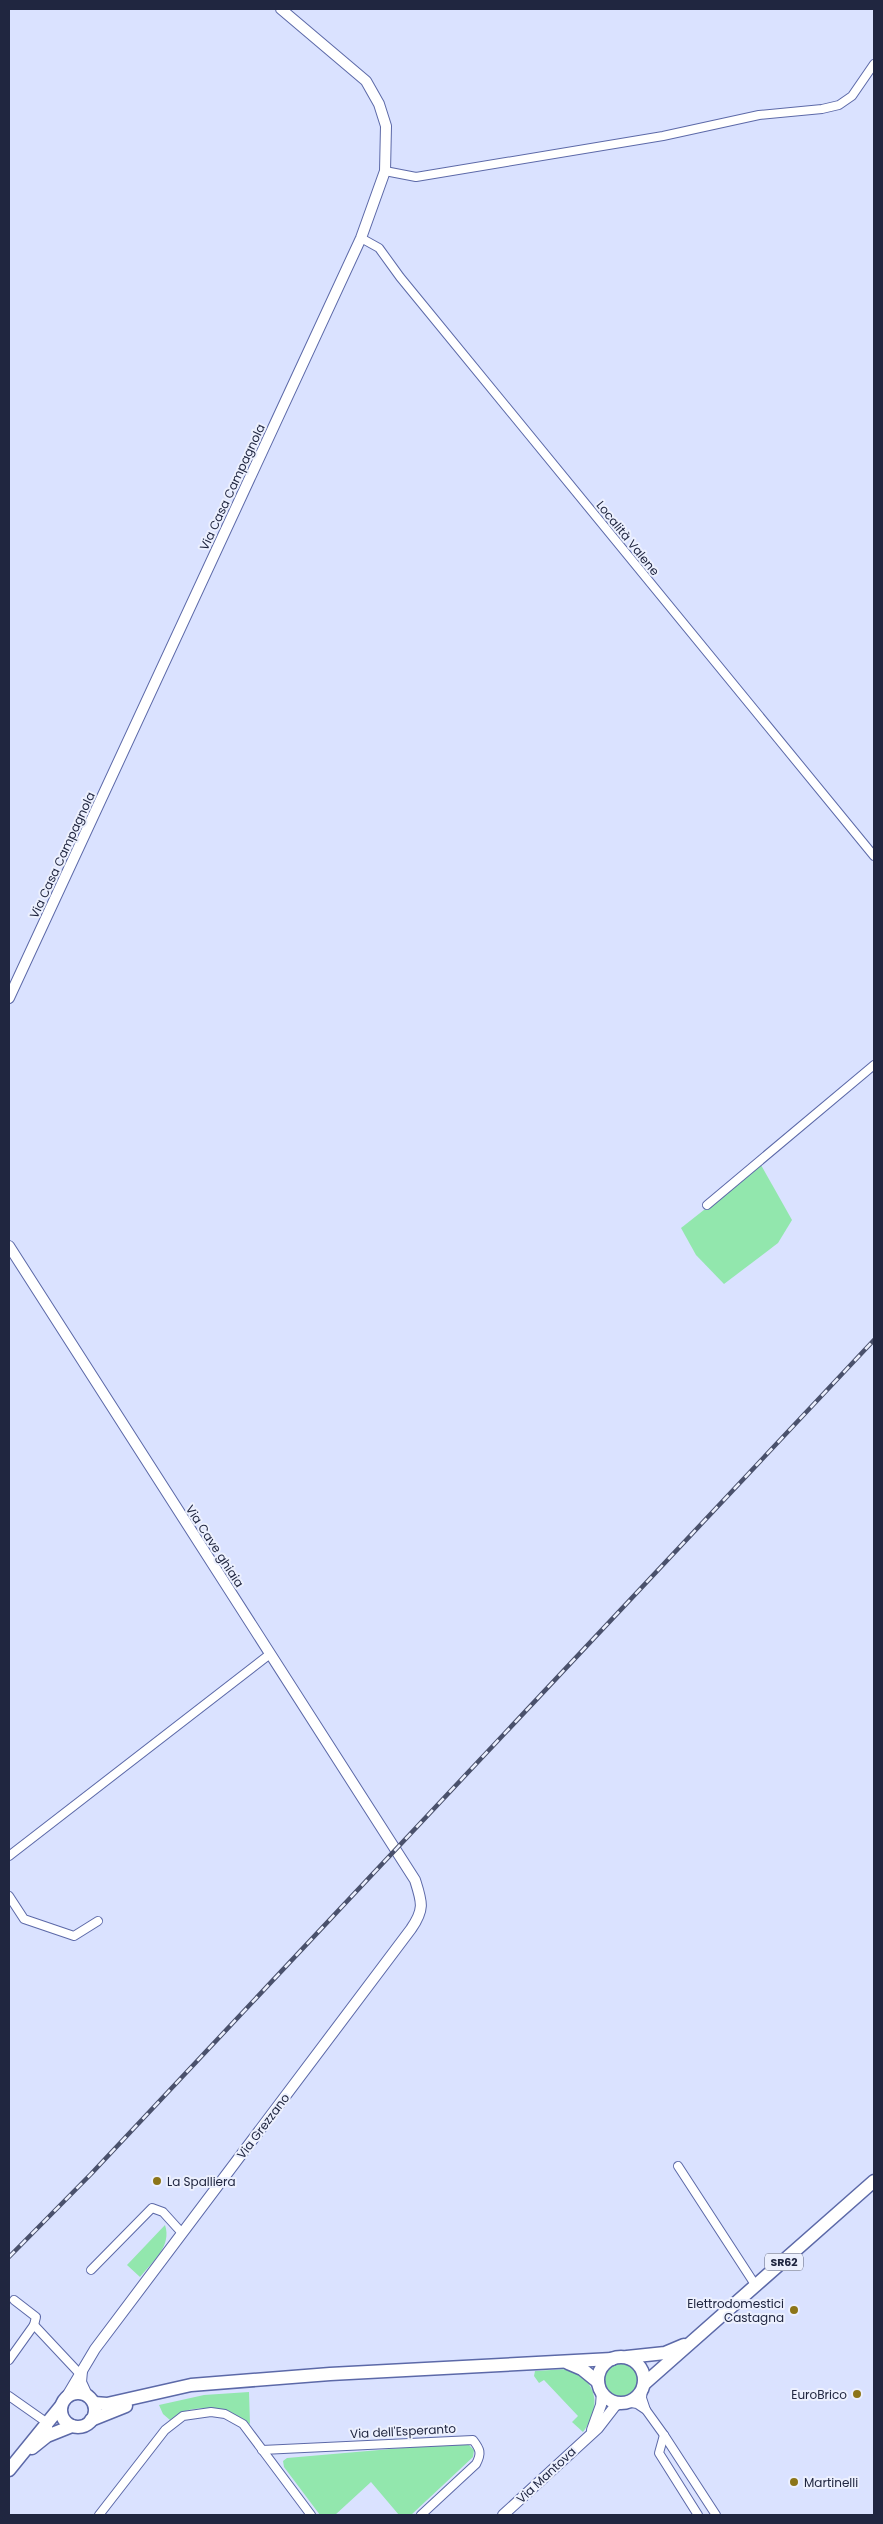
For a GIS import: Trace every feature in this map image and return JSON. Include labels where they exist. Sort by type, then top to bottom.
[{"type":"main road","name":"SR62","points":[[644,2386],[874,2181]]},
{"type":"main road","name":"SR62","points":[[627,2358],[665,2353],[693,2342]]},
{"type":"main road","points":[[159,2393],[91,2420],[82,2426],[72,2426],[61,2416],[64,2401],[76,2392],[107,2404],[191,2385],[330,2374],[627,2358],[640,2365],[645,2378],[644,2386],[636,2398],[623,2403],[612,2401],[582,2369],[561,2362]]},
{"type":"main road","points":[[600,2387],[601,2369],[612,2359]]},
{"type":"main road","points":[[90,2399],[95,2412],[91,2420]]},
{"type":"main road","name":"Via Grezzano","points":[[9,2470],[64,2401]]},
{"type":"main road","name":"Via Grezzano","points":[[20,2457],[47,2436],[72,2426]]},
{"type":"street","name":"Via Casa Campagnola","points":[[9,998],[361,238],[385,171],[386,126],[379,104],[366,81],[281,9]]},
{"type":"street","points":[[385,171],[416,177],[663,136],[759,115],[822,109],[839,105],[852,96],[874,64]]},
{"type":"street","name":"Località Valene","points":[[361,238],[379,248],[400,277],[874,856]]},
{"type":"street","points":[[707,1205],[874,1065]]},
{"type":"street","name":"Via Cave ghiaia","points":[[9,1246],[402,1859]]},
{"type":"street","points":[[9,1856],[270,1654]]},
{"type":"street","name":"Via Grezzano","points":[[64,2401],[81,2369],[419,1917],[422,1904],[416,1880],[402,1859]]},
{"type":"street","points":[[9,1896],[24,1919],[74,1936],[98,1921]]},
{"type":"street","points":[[678,2166],[756,2286]]},
{"type":"street","points":[[90,2270],[152,2208],[163,2212],[182,2233]]},
{"type":"street","points":[[9,2360],[34,2325],[36,2317],[14,2300]]},
{"type":"street","points":[[34,2325],[81,2369],[81,2382],[90,2399]]},
{"type":"street","points":[[644,2386],[642,2398],[646,2410],[716,2515]]},
{"type":"street","name":"Via Mantova","points":[[589,2435],[598,2416],[600,2387]]},
{"type":"street","points":[[9,2396],[46,2422],[50,2430],[58,2432]]},
{"type":"street","points":[[623,2403],[636,2404],[646,2410]]},
{"type":"street","name":"Via Mantova","points":[[503,2515],[623,2403]]},
{"type":"street","points":[[98,2515],[165,2430],[183,2416],[211,2412],[225,2414],[243,2424],[307,2514]]},
{"type":"street","points":[[664,2435],[659,2453],[697,2515]]},
{"type":"street","name":"Via dell'Esperanto","points":[[262,2450],[473,2440],[479,2447],[481,2455],[476,2464],[421,2515]]},
{"type":"green space","points":[[761,1165],[792,1220],[778,1243],[724,1284],[696,1255],[681,1228]]},
{"type":"green space","points":[[165,2225],[166,2240],[164,2246],[140,2277],[127,2265]]},
{"type":"green space","points":[[621,2363],[633,2368],[638,2380],[633,2392],[621,2397],[609,2392],[604,2380],[609,2368]]},
{"type":"green space","points":[[568,2369],[586,2380],[594,2396],[593,2414],[583,2432],[572,2422],[578,2416],[544,2380],[539,2383],[534,2376],[535,2371]]},
{"type":"green space","points":[[249,2392],[250,2424],[231,2414],[210,2408],[189,2410],[170,2420],[163,2414],[159,2405],[204,2395]]},
{"type":"green space","points":[[460,2443],[469,2445],[474,2450],[473,2457],[411,2515],[399,2515],[371,2482],[335,2515],[320,2515],[284,2467],[283,2461],[287,2458]]},
{"type":"railway","points":[[9,2257],[91,2174],[874,1340]]},
{"type":"place","name":"La Spalliera","points":[[157,2181]]},
{"type":"place","name":"Elettrodomestici Castagna","points":[[794,2310]]},
{"type":"place","name":"EuroBrico","points":[[857,2394]]},
{"type":"place","name":"Martinelli","points":[[794,2482]]}]
